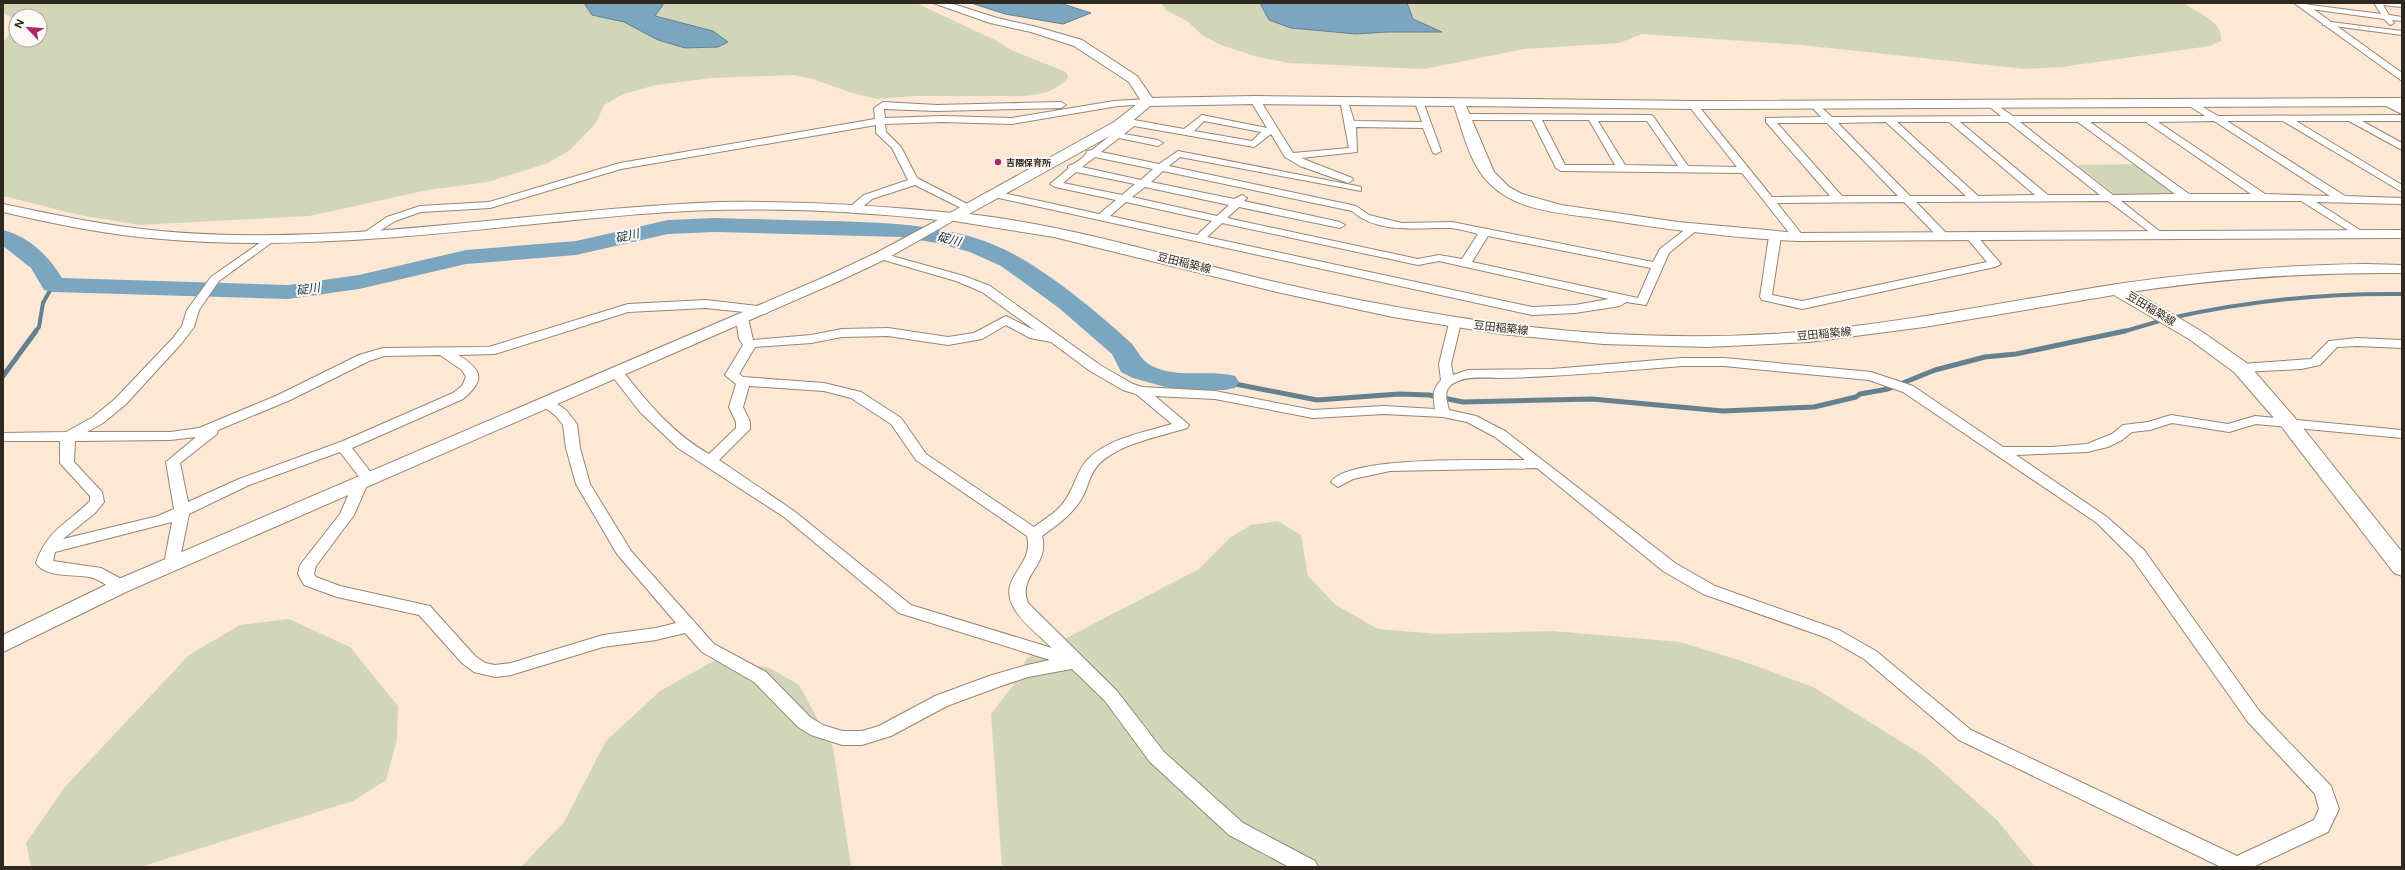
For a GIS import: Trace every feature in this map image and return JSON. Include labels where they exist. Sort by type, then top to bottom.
[{"type":"main road","points":[[939,3],[994,21],[1033,28],[1078,43],[1133,79],[1142,90],[1148,102],[1129,122],[946,221]]},
{"type":"main road","name":"豆田稲築線","points":[[946,221],[989,220],[1081,238],[1324,299],[1455,323],[1602,337],[1710,341],[1772,339],[1857,331],[2117,289],[2148,307],[2239,366],[2288,422],[2402,568]]},
{"type":"street","points":[[2351,3],[2363,28]]},
{"type":"street","points":[[2378,3],[2398,33]]},
{"type":"street","points":[[2384,3],[2402,5]]},
{"type":"street","points":[[2301,4],[2402,19]]},
{"type":"street","points":[[2301,4],[2329,23],[2402,78]]},
{"type":"street","points":[[2323,7],[2329,23]]},
{"type":"street","points":[[2329,23],[2398,33]]},
{"type":"street","points":[[1255,100],[1271,129],[1291,156],[1304,164],[1352,182],[1359,192],[1356,209],[1307,260]]},
{"type":"street","points":[[968,208],[916,181],[896,147],[881,133],[881,121],[877,110],[883,105],[989,108],[1148,102],[1255,100],[1693,105],[2402,102]]},
{"type":"street","points":[[1291,156],[1354,150],[1351,124],[1343,102]]},
{"type":"street","points":[[1420,102],[1436,151]]},
{"type":"street","points":[[2385,102],[2402,111]]},
{"type":"street","points":[[368,234],[391,219],[420,209],[490,205],[620,166],[881,121],[943,119],[1012,121],[1123,103]]},
{"type":"street","points":[[1459,103],[1485,169],[1492,179],[1510,194],[1540,204],[1691,230],[1744,236],[1798,237],[2402,234]]},
{"type":"street","points":[[2191,103],[2341,198]]},
{"type":"street","points":[[1814,104],[1944,237]]},
{"type":"street","points":[[1991,104],[2159,236]]},
{"type":"street","points":[[1693,105],[1798,237]]},
{"type":"street","points":[[1465,117],[1650,118],[1685,169]]},
{"type":"street","points":[[1187,132],[1202,118],[1271,129]]},
{"type":"street","points":[[1536,118],[1561,168],[1746,170]]},
{"type":"street","points":[[1592,118],[1622,169]]},
{"type":"street","points":[[1839,200],[1769,120],[1890,121],[2402,118]]},
{"type":"street","points":[[2080,119],[2187,198]]},
{"type":"street","points":[[2148,119],[2263,197]]},
{"type":"street","points":[[2285,119],[2402,189]]},
{"type":"street","points":[[2352,119],[2402,147]]},
{"type":"street","points":[[1952,120],[2046,199]]},
{"type":"street","points":[[1890,121],[1977,200]]},
{"type":"street","points":[[1271,129],[1254,144],[1129,122],[1116,135],[1072,168],[1055,184],[1418,262],[1439,258],[1642,302]]},
{"type":"street","points":[[1351,124],[1427,125]]},
{"type":"street","points":[[1116,135],[1158,143]]},
{"type":"street","points":[[1091,154],[1253,186],[1356,209],[1365,217],[1402,226],[1452,225],[1656,266]]},
{"type":"street","points":[[1102,217],[1178,154],[1357,189]]},
{"type":"street","points":[[1072,168],[1340,225]]},
{"type":"street","points":[[1200,238],[1268,171]]},
{"type":"street","points":[[855,208],[868,197],[916,181]]},
{"type":"street","points":[[994,194],[1307,260],[1532,311],[1575,309],[1610,302],[1642,302]]},
{"type":"street","points":[[1770,200],[1977,200],[2263,197],[2341,198],[2402,201]]},
{"type":"street","points":[[2302,198],[2359,234]]},
{"type":"street","points":[[3,208],[80,224],[158,234],[271,238],[368,234],[700,207],[855,208],[946,221]]},
{"type":"street","points":[[3,644],[120,586],[763,310],[881,256],[946,221]]},
{"type":"street","points":[[1642,302],[1656,266],[1664,251],[1691,230]]},
{"type":"street","points":[[1465,264],[1484,232]]},
{"type":"street","points":[[1775,236],[1766,297],[1802,305],[1995,264],[1972,237]]},
{"type":"street","points":[[68,437],[98,420],[120,402],[154,369],[188,327],[193,310],[207,287],[214,279],[271,238]]},
{"type":"street","points":[[881,256],[915,267],[960,278],[982,287],[1102,372],[1128,387],[1141,390],[1214,395],[1253,401],[1313,414],[1384,410],[1443,413],[1462,416],[1484,425],[1500,434],[1540,464],[1669,567],[1709,590],[1832,634],[1870,655],[1965,734],[2237,866],[2321,826],[2329,809],[2324,791],[2254,717],[2138,554],[2102,520],[2003,451],[1908,389],[1871,376],[1724,362],[1682,362],[1552,373],[1468,374],[1448,381],[1441,388],[1439,395],[1443,413]]},
{"type":"street","points":[[2117,289],[2193,276],[2294,269],[2402,269]]},
{"type":"street","points":[[3,437],[170,436],[202,432],[283,398],[364,358],[383,352],[490,351],[604,314],[628,308],[706,304],[763,310]]},
{"type":"street","points":[[742,318],[745,338],[750,344]]},
{"type":"street","points":[[750,344],[811,339],[842,333],[880,332],[948,341],[978,336],[1006,320],[1034,335],[1059,342]]},
{"type":"street","points":[[1448,381],[1445,364],[1455,323]]},
{"type":"street","points":[[2239,366],[2300,365],[2315,362],[2333,344],[2382,342],[2402,344]]},
{"type":"street","points":[[750,344],[748,351],[734,367],[732,375],[739,381],[824,387],[856,395],[896,421],[921,457],[995,505],[1034,534],[1037,547],[1035,556],[1018,582],[1016,596],[1022,606],[1074,662],[1111,696],[1157,757],[1236,829],[1308,867]]},
{"type":"street","points":[[49,548],[147,525],[182,513],[244,482],[343,446],[465,392],[473,378],[472,371],[467,365],[442,351]]},
{"type":"street","points":[[616,372],[645,409],[663,428],[683,445],[710,461],[788,514],[905,609],[1074,662]]},
{"type":"street","points":[[710,461],[743,429],[743,422],[736,414],[735,407],[744,381]]},
{"type":"street","points":[[1034,534],[1064,513],[1074,497],[1081,479],[1095,460],[1110,450],[1182,425],[1141,390]]},
{"type":"street","points":[[546,403],[561,413],[570,424],[573,448],[583,484],[625,554],[708,648],[760,677],[804,722],[817,730],[842,738],[862,738],[885,732],[940,701],[1027,671],[1074,662]]},
{"type":"street","points":[[2003,451],[2072,450],[2103,444],[2122,436],[2128,428],[2150,426],[2171,419],[2229,428],[2255,420],[2402,434]]},
{"type":"street","points":[[172,564],[182,513],[172,462],[219,426]]},
{"type":"street","points":[[68,437],[66,453],[67,463],[97,495],[97,502],[91,509],[64,528],[53,539],[44,563],[52,568],[95,572],[120,586]]},
{"type":"street","points":[[343,446],[365,481]]},
{"type":"street","points":[[1338,482],[1348,476],[1390,467],[1540,464]]},
{"type":"street","points":[[365,481],[351,508],[308,565],[306,574],[310,581],[337,591],[414,606],[424,610],[469,660],[480,668],[495,671],[511,669],[602,641],[663,633],[687,626]]},
{"type":"green space","points":[[3,3],[916,3],[995,40],[1011,50],[1066,72],[1068,78],[1054,89],[1025,96],[916,96],[877,99],[852,93],[813,79],[793,75],[712,78],[656,85],[623,94],[604,105],[596,123],[570,150],[548,163],[488,182],[428,190],[309,216],[139,225],[79,215],[3,196],[3,42],[8,36],[8,48],[48,48],[48,8],[8,8],[8,15],[3,13]]},
{"type":"green space","points":[[1161,3],[2183,3],[2214,23],[2221,34],[2221,41],[2210,46],[2062,67],[2025,69],[1801,45],[1642,34],[1619,43],[1524,49],[1424,69],[1290,63],[1258,57],[1221,45],[1202,35],[1187,21],[1167,11]]},
{"type":"green space","points":[[2138,164],[2180,195],[2117,196],[2077,165]]},
{"type":"green space","points":[[1278,521],[1301,535],[1308,576],[1336,605],[1378,629],[1438,634],[1552,631],[1680,642],[1745,662],[1813,687],[1926,757],[1997,820],[2035,867],[1002,867],[991,714],[1018,679],[1026,659],[1199,569],[1231,537],[1251,525]]},
{"type":"green space","points":[[289,619],[350,647],[398,706],[397,739],[386,780],[353,801],[140,867],[31,867],[26,843],[64,788],[189,655],[240,625]]},
{"type":"green space","points":[[719,658],[770,668],[799,685],[833,747],[851,867],[521,867],[564,822],[606,741],[660,691]]},
{"type":"water","points":[[584,3],[659,3],[663,5],[655,16],[713,31],[728,42],[718,47],[685,48],[658,40],[624,22],[592,15]]},
{"type":"water","points":[[971,3],[1060,3],[1091,13],[1063,24],[1005,14]]},
{"type":"water","points":[[1260,3],[1407,3],[1413,19],[1442,32],[1387,32],[1356,34],[1291,28],[1269,20]]},
{"type":"waterway","name":"碇川","points":[[3,237],[18,245],[33,256],[46,270],[53,285],[288,292],[359,282],[466,257],[576,248],[668,227],[715,225],[900,230],[940,236],[978,247],[1009,261],[1068,303],[1122,349],[1131,362],[1131,366],[1143,372],[1154,377],[1176,382],[1225,382]]},
{"type":"waterway","points":[[35,332],[39,327],[43,303],[53,285]]},
{"type":"waterway","points":[[2171,318],[2229,307],[2286,299],[2344,295],[2402,294]]},
{"type":"waterway","points":[[2122,332],[2163,320]]},
{"type":"waterway","points":[[3,376],[36,331]]},
{"type":"waterway","points":[[1225,382],[1317,400],[1399,394],[1429,395],[1463,402],[1592,399],[1723,411],[1814,407],[1856,397],[1860,394],[1888,389],[1935,370],[1985,357],[2016,354],[2125,331]]},
{"type":"place","name":"吉隈保育所","points":[[998,162]]}]
